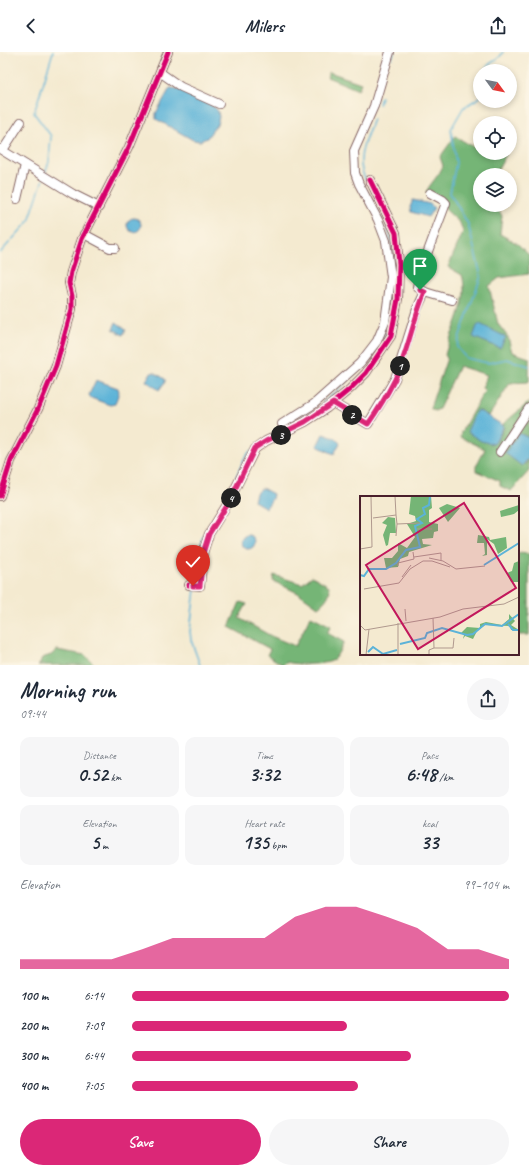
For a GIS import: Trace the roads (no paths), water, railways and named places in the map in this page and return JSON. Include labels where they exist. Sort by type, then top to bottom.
[{"type":"street","points":[[0,496],[11,461],[53,377],[72,310],[72,296],[69,283],[71,272],[84,234],[129,147],[161,73],[168,52]]},
{"type":"street","points":[[282,424],[314,404],[360,363],[377,341],[385,322],[391,277],[386,241],[378,220],[359,184],[354,161],[355,146],[374,106],[390,52]]},
{"type":"street","points":[[161,73],[181,87],[219,104]]},
{"type":"street","points":[[21,122],[1,150],[73,194],[99,207]]},
{"type":"street","points":[[17,199],[25,165]]},
{"type":"street","points":[[193,586],[200,586],[203,553],[209,534],[228,504],[255,448],[305,422],[333,403],[366,373],[391,336],[398,298],[399,264],[396,233],[370,180]]},
{"type":"street","points":[[430,193],[443,200],[446,204],[421,270],[417,287],[425,292],[452,300]]},
{"type":"street","points":[[84,234],[110,248],[115,248]]},
{"type":"street","points":[[333,403],[368,424],[395,379],[417,309],[425,292]]},
{"type":"street","points":[[500,452],[529,408]]},
{"type":"water","points":[[170,88],[176,88],[203,98],[218,111],[219,117],[217,124],[207,138],[200,141],[193,140],[156,119],[156,113]]},
{"type":"water","points":[[413,200],[430,204],[434,208],[428,217],[411,212],[410,207]]},
{"type":"water","points":[[131,218],[137,218],[141,222],[141,228],[137,232],[131,232],[127,228],[127,222]]},
{"type":"water","points":[[116,322],[126,329],[123,335],[113,329]]},
{"type":"water","points":[[480,324],[506,337],[500,348],[473,337],[477,326]]},
{"type":"water","points":[[154,372],[165,379],[165,382],[159,390],[146,381],[150,374]]},
{"type":"water","points":[[96,380],[118,388],[119,392],[115,404],[110,405],[91,398],[89,395]]},
{"type":"water","points":[[478,410],[504,426],[493,444],[481,441],[467,432],[476,411]]},
{"type":"water","points":[[323,434],[335,438],[340,443],[334,454],[317,446]]},
{"type":"water","points":[[518,434],[529,438],[529,458],[522,466],[505,453]]},
{"type":"water","points":[[262,488],[273,494],[272,499],[266,508],[254,501],[256,493]]},
{"type":"water","points":[[248,535],[253,537],[255,542],[253,547],[248,549],[243,547],[241,542],[243,537]]},
{"type":"waterway","points":[[45,173],[49,162],[51,136],[34,113],[53,52]]},
{"type":"waterway","points":[[392,58],[394,52]]},
{"type":"waterway","points":[[490,64],[499,58],[503,52]]},
{"type":"waterway","points":[[379,104],[381,97]]},
{"type":"waterway","points":[[473,102],[463,108],[451,129],[456,163],[450,193],[468,224],[481,276],[457,347],[466,358],[488,363],[507,359],[529,366]]},
{"type":"waterway","points":[[366,180],[361,165],[361,157],[373,119]]},
{"type":"waterway","points":[[0,253],[29,221],[43,179]]},
{"type":"waterway","points":[[386,221],[392,245],[395,273]]},
{"type":"waterway","points":[[379,346],[389,326]]},
{"type":"waterway","points":[[323,402],[336,392],[376,351]]},
{"type":"waterway","points":[[288,426],[308,412]]},
{"type":"waterway","points":[[236,477],[244,459],[250,451]]},
{"type":"waterway","points":[[198,565],[202,541],[214,519]]},
{"type":"waterway","points":[[196,583],[197,571]]},
{"type":"waterway","points":[[195,589],[190,631],[191,640],[200,665]]}]
